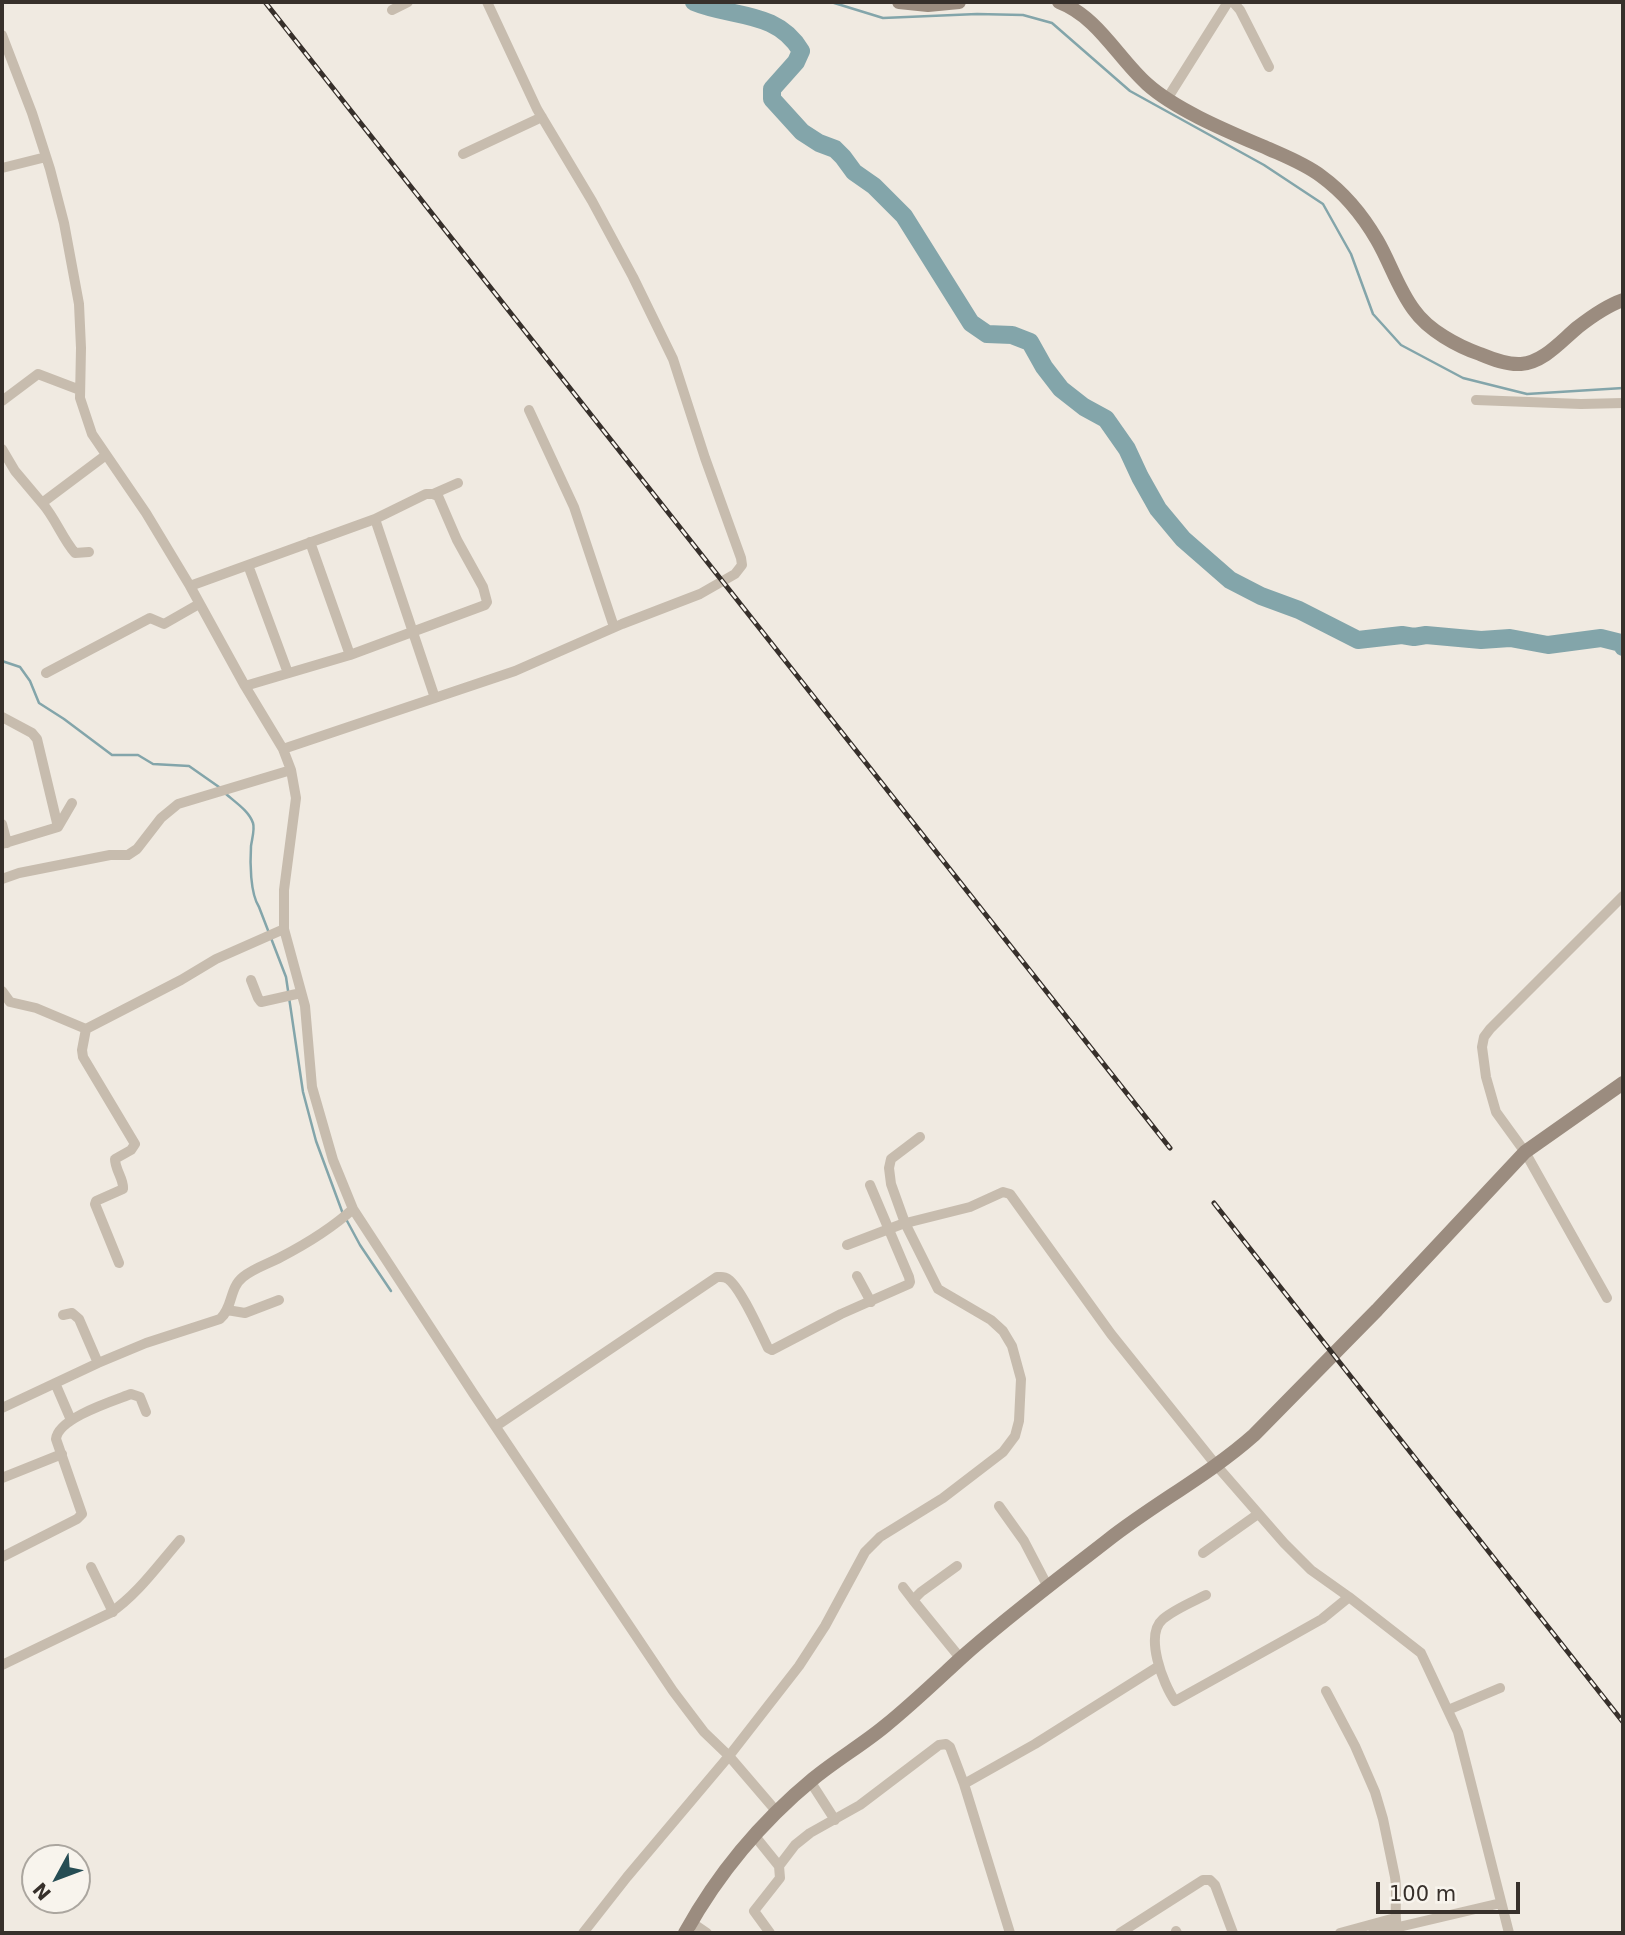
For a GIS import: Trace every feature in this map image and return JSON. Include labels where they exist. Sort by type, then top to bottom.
[{"type":"street","points":[[392,10],[408,2]]},
{"type":"street","points":[[283,749],[514,671],[614,627],[700,594],[735,574],[741,565],[673,359],[634,277],[542,117],[487,2]]},
{"type":"street","points":[[899,2],[928,5],[959,2]]},
{"type":"street","points":[[1059,2],[1079,12],[1100,31],[1149,86],[1167,99],[1239,136],[1297,161],[1321,176],[1360,215],[1377,240],[1415,312],[1448,338],[1472,351],[1501,362],[1531,362],[1552,350],[1598,312],[1623,300]]},
{"type":"street","points":[[1167,99],[1231,2],[1245,18],[1269,67]]},
{"type":"street","points":[[2,35],[33,113],[64,223],[78,291],[80,398],[92,434],[146,513],[190,586],[283,749],[291,770],[296,798],[284,890],[284,929],[293,995],[305,1006],[312,1087],[347,1214],[496,1426],[673,1691],[704,1732],[777,1812]]},
{"type":"street","points":[[463,154],[542,117]]},
{"type":"street","points":[[2,168],[46,157]]},
{"type":"street","points":[[2,401],[38,374],[80,390]]},
{"type":"street","points":[[1476,400],[1623,403]]},
{"type":"street","points":[[529,410],[575,507],[614,627]]},
{"type":"street","points":[[2,449],[15,471],[51,513],[75,553],[89,552]]},
{"type":"street","points":[[42,503],[106,455]]},
{"type":"street","points":[[190,586],[375,519],[426,494],[433,494],[458,483]]},
{"type":"street","points":[[245,686],[351,655],[485,605],[487,602],[484,587],[457,540],[443,505],[438,496],[433,494]]},
{"type":"street","points":[[375,519],[435,698]]},
{"type":"street","points":[[310,542],[351,655]]},
{"type":"street","points":[[248,565],[288,673]]},
{"type":"street","points":[[46,673],[150,618],[164,624],[199,604]]},
{"type":"street","points":[[2,717],[32,733],[37,739],[58,827]]},
{"type":"street","points":[[2,879],[110,855],[128,855],[161,818],[178,804],[291,770]]},
{"type":"street","points":[[2,824],[5,844],[58,827],[72,803]]},
{"type":"street","points":[[1607,1298],[1525,1152],[1496,1112],[1486,1077],[1482,1047],[1484,1037],[1623,896]]},
{"type":"street","points":[[86,1029],[216,959],[284,929]]},
{"type":"street","points":[[251,980],[261,1002],[293,995]]},
{"type":"street","points":[[2,991],[10,1002],[36,1008],[86,1029]]},
{"type":"street","points":[[86,1029],[83,1057],[135,1144],[131,1150],[115,1159],[123,1189],[95,1203],[119,1263]]},
{"type":"street","points":[[707,1933],[688,1928],[725,1870],[754,1835],[810,1781],[883,1728],[961,1659],[1123,1528],[1235,1452],[1254,1436],[1525,1152],[1623,1083]]},
{"type":"street","points":[[496,1426],[717,1277],[730,1280],[768,1348],[772,1350],[841,1314],[903,1287],[910,1282],[897,1225],[889,1168],[891,1159],[920,1137]]},
{"type":"street","points":[[583,1933],[724,1752],[799,1666],[825,1626],[865,1552],[889,1531],[943,1498],[1003,1452],[1015,1436],[1019,1421],[1021,1379],[1012,1346],[1003,1331],[991,1320],[938,1289],[870,1185]]},
{"type":"street","points":[[847,1245],[897,1225],[961,1210],[1003,1192],[1008,1193],[1111,1334],[1258,1514],[1311,1570],[1421,1653],[1458,1732],[1509,1933]]},
{"type":"street","points":[[2,1408],[146,1343],[220,1319],[242,1278],[280,1258],[347,1214]]},
{"type":"street","points":[[858,1276],[871,1302]]},
{"type":"street","points":[[227,1310],[245,1313],[279,1300]]},
{"type":"street","points":[[63,1315],[72,1313],[79,1319],[98,1363]]},
{"type":"street","points":[[55,1383],[71,1420]]},
{"type":"street","points":[[2,1557],[82,1514],[57,1433],[71,1420],[131,1394],[140,1397],[146,1412]]},
{"type":"street","points":[[2,1478],[62,1454]]},
{"type":"street","points":[[999,1506],[1024,1541],[1048,1587]]},
{"type":"street","points":[[1203,1553],[1258,1514]]},
{"type":"street","points":[[2,1665],[113,1612],[135,1592],[180,1540]]},
{"type":"street","points":[[913,1600],[957,1566]]},
{"type":"street","points":[[91,1567],[113,1612]]},
{"type":"street","points":[[903,1587],[961,1659]]},
{"type":"street","points":[[1206,1595],[1163,1619],[1154,1635],[1159,1666],[1172,1698],[1176,1700],[1322,1619],[1349,1597]]},
{"type":"street","points":[[964,1784],[1035,1744],[1159,1666]]},
{"type":"street","points":[[1448,1710],[1500,1688]]},
{"type":"street","points":[[1326,1691],[1356,1746],[1379,1802],[1397,1889],[1397,1926]]},
{"type":"street","points":[[779,1866],[795,1845],[821,1826],[860,1805],[943,1744],[950,1747],[964,1784],[1010,1933]]},
{"type":"street","points":[[810,1781],[835,1820]]},
{"type":"street","points":[[754,1835],[779,1866],[780,1878],[754,1911],[770,1933]]},
{"type":"street","points":[[1120,1933],[1203,1880],[1210,1880],[1215,1885],[1233,1933]]},
{"type":"street","points":[[1373,1933],[1501,1903]]},
{"type":"street","points":[[1340,1933],[1397,1926]]},
{"type":"waterway","points":[[694,2],[767,22],[780,28],[791,38],[801,51],[796,62],[772,89],[772,99],[802,132],[835,149],[854,172],[874,186],[904,216],[971,323],[987,334],[1012,335],[1030,342],[1061,389],[1084,407],[1106,419],[1127,449],[1158,509],[1183,539],[1230,580],[1261,596],[1299,610],[1358,640],[1426,635],[1481,640],[1510,638],[1548,645],[1601,638],[1621,643],[1623,647]]},
{"type":"waterway","points":[[831,2],[883,18],[1023,15],[1052,23],[1130,91],[1264,165],[1323,204],[1351,254],[1373,314],[1401,345],[1463,378],[1527,394],[1623,388]]},
{"type":"waterway","points":[[2,661],[20,667],[30,681],[39,703],[112,755],[138,755],[153,764],[189,766],[219,787]]},
{"type":"waterway","points":[[226,794],[245,811],[253,823],[251,877],[254,894],[286,977],[303,1092],[316,1141],[343,1214]]},
{"type":"waterway","points":[[346,1219],[391,1291]]},
{"type":"railway","points":[[265,2],[1170,1148]]},
{"type":"railway","points":[[1214,1203],[1623,1722]]}]
